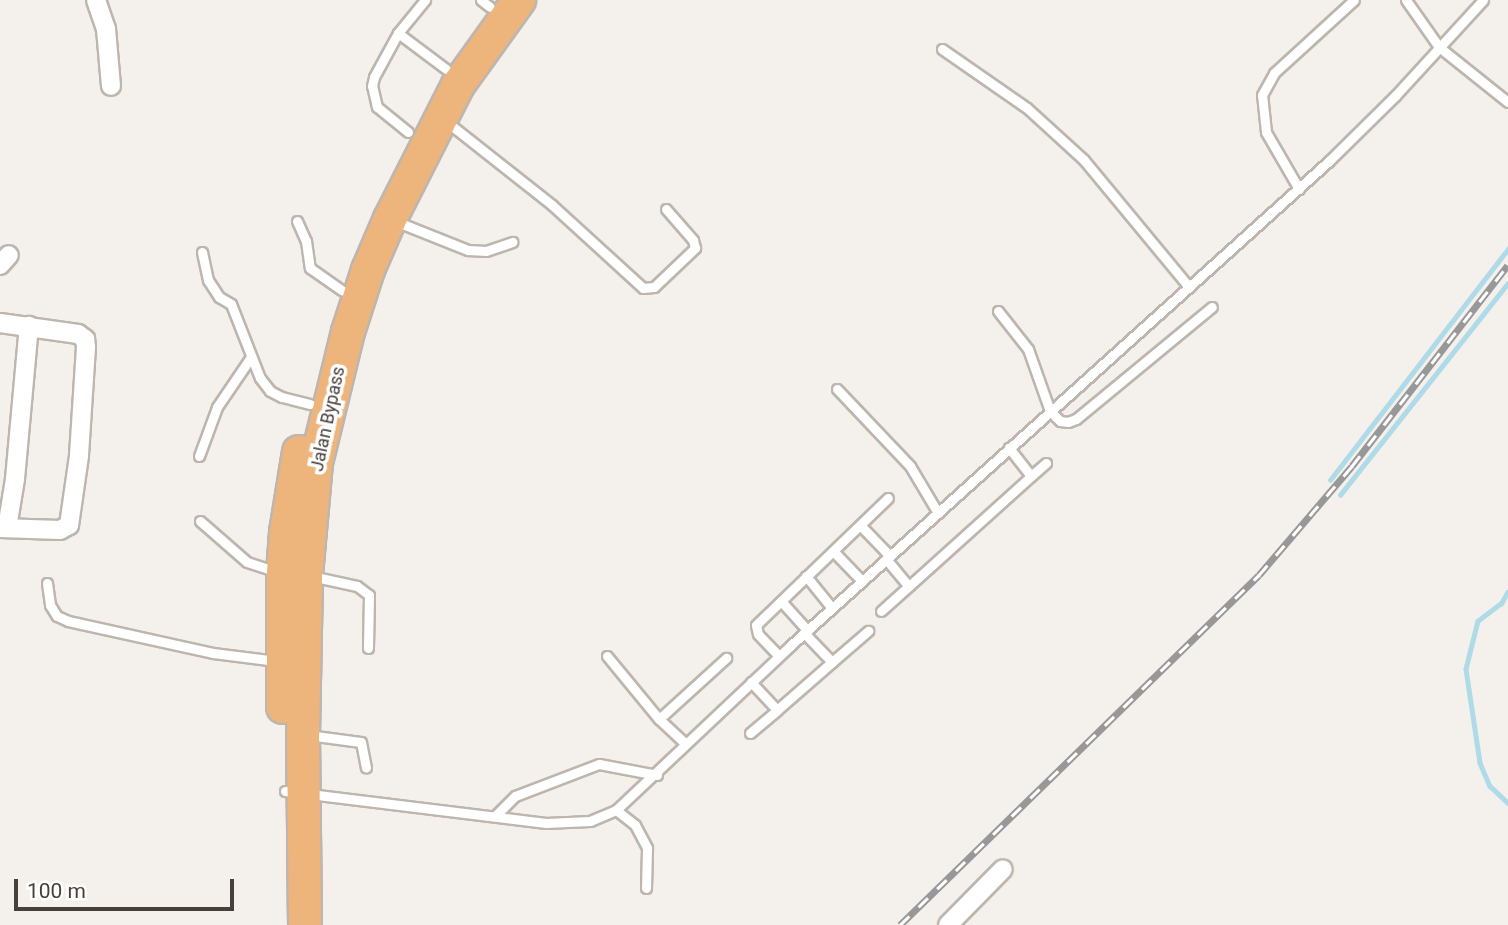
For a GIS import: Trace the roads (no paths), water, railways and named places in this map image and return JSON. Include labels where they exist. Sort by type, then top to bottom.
[{"type":"highway","name":"Jalan Bypass","points":[[286,925],[295,792],[303,735],[294,574],[297,459],[330,322],[408,132],[446,69],[496,2]]},
{"type":"highway","name":"Jalan Bypass","points":[[305,925],[282,661],[294,574],[316,463],[348,332],[368,270],[440,116],[466,73],[496,2]]},
{"type":"street","points":[[96,0],[106,29],[111,86]]},
{"type":"street","points":[[0,323],[29,326],[78,334],[85,339],[72,518],[69,525],[60,530],[3,528],[15,479],[29,326]]},
{"type":"street","points":[[948,925],[1003,869]]},
{"type":"lane","points":[[408,132],[377,107],[372,97],[374,76],[398,33],[425,0]]},
{"type":"lane","points":[[1298,189],[1266,132],[1262,95],[1273,74],[1354,0]]},
{"type":"lane","points":[[1406,0],[1438,47],[1508,102]]},
{"type":"lane","points":[[295,792],[566,824],[590,821],[616,810],[657,775],[685,743],[805,632],[1298,189],[1395,96],[1483,0]]},
{"type":"lane","points":[[398,33],[446,69]]},
{"type":"lane","points":[[942,49],[1027,108],[1084,160],[1189,287]]},
{"type":"lane","points":[[440,116],[552,205],[643,288],[654,287],[695,248],[693,240],[666,209]]},
{"type":"lane","points":[[390,219],[468,250],[486,251],[512,242]]},
{"type":"lane","points":[[297,221],[306,241],[310,268],[342,290]]},
{"type":"lane","points":[[202,252],[208,280],[219,297],[231,304],[260,378],[270,391],[310,404]]},
{"type":"lane","points":[[998,311],[1028,349],[1050,411],[1060,421],[1076,419],[1212,307]]},
{"type":"lane","points":[[199,456],[217,407],[251,357]]},
{"type":"lane","points":[[837,389],[910,466],[938,513]]},
{"type":"lane","points":[[1009,448],[1031,476]]},
{"type":"lane","points":[[881,611],[1046,463]]},
{"type":"lane","points":[[779,656],[755,629],[756,625],[888,498]]},
{"type":"lane","points":[[200,521],[247,562],[358,586],[369,595],[368,648]]},
{"type":"lane","points":[[860,524],[909,586]]},
{"type":"lane","points":[[833,551],[862,581]]},
{"type":"lane","points":[[806,576],[832,608]]},
{"type":"lane","points":[[47,583],[50,605],[57,616],[68,621],[213,653],[282,661]]},
{"type":"lane","points":[[781,601],[832,662]]},
{"type":"lane","points":[[750,733],[868,631]]},
{"type":"lane","points":[[607,656],[659,719],[685,743]]},
{"type":"lane","points":[[659,719],[726,658]]},
{"type":"lane","points":[[751,682],[777,710]]},
{"type":"lane","points":[[303,735],[361,742],[366,768]]},
{"type":"lane","points":[[496,815],[515,796],[600,764],[657,775]]},
{"type":"lane","points":[[616,810],[635,825],[647,848],[646,888]]},
{"type":"waterway","points":[[1330,480],[1508,249]]},
{"type":"waterway","points":[[1340,495],[1508,283]]},
{"type":"waterway","points":[[1508,592],[1502,603],[1478,621],[1466,669],[1480,763],[1490,786],[1508,803]]},
{"type":"railway","points":[[900,925],[1259,575],[1352,466],[1508,265]]}]
